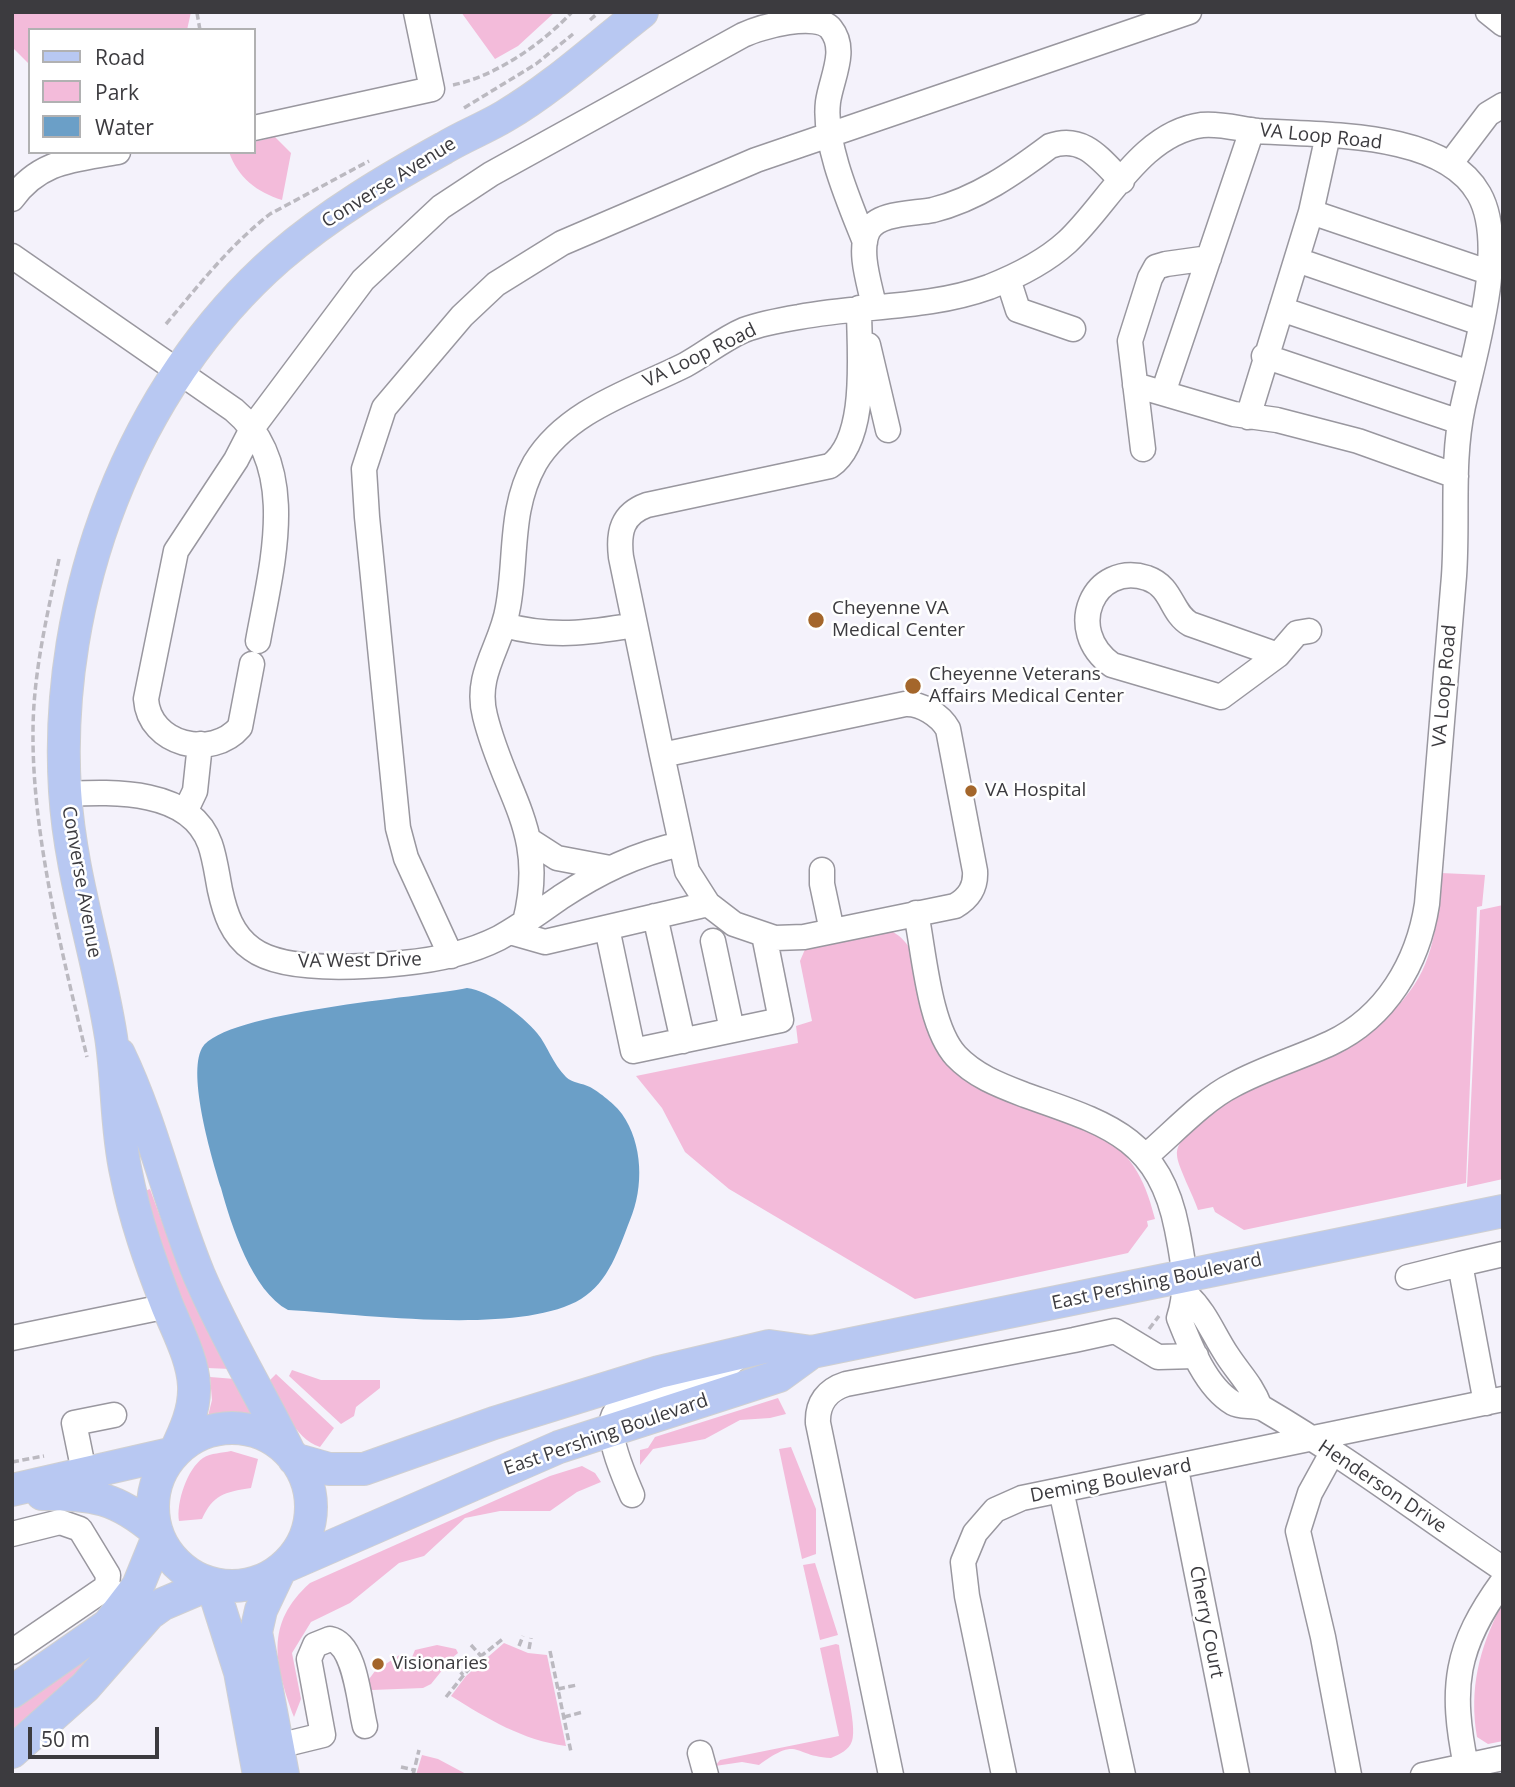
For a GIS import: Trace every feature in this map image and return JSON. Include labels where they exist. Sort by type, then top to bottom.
[{"type":"main road","name":"Converse Avenue","points":[[175,1452],[193,1407],[194,1388],[136,1219],[122,1158],[111,1038],[81,902],[65,794],[65,718],[70,650],[92,556],[116,488],[181,372],[258,278],[331,215],[445,147],[504,117],[642,12]]},
{"type":"main road","name":"Converse Avenue","points":[[111,1038],[138,1094],[167,1191],[200,1278],[292,1456]]},
{"type":"main road","name":"East Pershing Boulevard","points":[[67,1491],[175,1452],[202,1434],[233,1428],[264,1435],[292,1456],[329,1469],[364,1469],[548,1405],[659,1372],[769,1346],[812,1352],[1186,1286],[1503,1211]]},
{"type":"main road","name":"East Pershing Boulevard","points":[[12,1492],[67,1491],[117,1502],[157,1534],[179,1567],[211,1584],[247,1585],[559,1447],[779,1376],[812,1352]]},
{"type":"main road","name":"East Pershing Boulevard","points":[[157,1534],[153,1518],[154,1490],[175,1452]]},
{"type":"main road","name":"East Pershing Boulevard","points":[[282,1569],[304,1539],[311,1506],[309,1489],[292,1456]]},
{"type":"main road","points":[[17,1678],[108,1625],[116,1595],[138,1586],[157,1534]]},
{"type":"main road","points":[[280,1760],[256,1632],[261,1610],[282,1569]]},
{"type":"main road","points":[[12,1752],[85,1686],[149,1614],[163,1604],[211,1584],[240,1672],[259,1775]]},
{"type":"street","points":[[256,128],[432,89],[416,12]]},
{"type":"street","points":[[451,956],[406,858],[393,786],[364,469],[384,408],[462,316],[496,284],[562,243],[756,160],[1085,50],[1189,12]]},
{"type":"street","points":[[1488,12],[1503,24]]},
{"type":"street","points":[[12,256],[181,372],[253,427],[265,449],[277,522],[240,727],[224,738],[200,744],[162,734],[149,717],[146,699],[176,551],[236,460],[253,427],[363,280],[441,208],[491,174],[758,28],[811,21],[826,24],[832,30],[838,52],[828,102],[837,165],[865,242],[866,307],[857,409],[840,459],[830,466],[647,505],[629,514],[623,522],[619,543],[635,625],[662,755],[687,871],[708,904],[734,924],[764,935],[793,938],[916,914],[963,901],[975,880],[948,729],[940,718],[916,704],[905,704],[662,755]]},
{"type":"street","points":[[1450,164],[1488,114],[1503,105]]},
{"type":"street","name":"VA Loop Road","points":[[517,927],[534,873],[529,840],[485,718],[481,699],[486,666],[504,625],[509,606],[514,529],[519,507],[537,461],[556,437],[590,411],[687,363],[744,330],[797,317],[866,307],[937,301],[1007,279],[1040,263],[1068,241],[1157,144],[1183,130],[1205,125],[1328,135],[1404,146],[1450,164],[1465,175],[1483,201],[1489,234],[1488,272],[1494,299],[1480,323],[1460,422],[1454,567],[1428,892],[1415,953],[1394,990],[1349,1033],[1232,1085],[1146,1156]]},
{"type":"street","points":[[1163,393],[1252,130]]},
{"type":"street","points":[[1248,417],[1264,356],[1311,212],[1328,135]]},
{"type":"street","points":[[865,242],[869,231],[881,220],[945,207],[967,198],[994,185],[1050,146],[1060,142],[1072,141],[1092,150],[1122,181]]},
{"type":"street","points":[[12,200],[25,182],[38,172],[63,162],[107,154]]},
{"type":"street","points":[[1311,212],[1488,272]]},
{"type":"street","points":[[1143,449],[1130,341],[1156,267],[1209,258]]},
{"type":"street","points":[[1297,260],[1480,323]]},
{"type":"street","points":[[1007,279],[1018,310],[1073,329]]},
{"type":"street","points":[[866,307],[888,430]]},
{"type":"street","points":[[1281,309],[1470,373]]},
{"type":"street","points":[[1264,356],[1460,422]]},
{"type":"street","points":[[1135,385],[1248,417],[1278,420],[1358,441],[1456,476]]},
{"type":"street","points":[[1278,655],[1190,624],[1179,615],[1171,595],[1160,584],[1146,578],[1116,579],[1092,599],[1086,629],[1091,644],[1100,656],[1126,670],[1221,697],[1278,655],[1297,633],[1309,631]]},
{"type":"street","points":[[504,625],[530,632],[567,635],[635,625]]},
{"type":"street","points":[[185,813],[195,792],[200,744]]},
{"type":"street","name":"VA West Drive","points":[[65,794],[101,793],[156,799],[185,813],[209,842],[224,910],[235,931],[253,950],[279,961],[327,965],[400,964],[451,956],[517,927],[610,868],[648,851],[681,844]]},
{"type":"street","points":[[529,840],[557,858],[610,868]]},
{"type":"street","points":[[822,870],[821,884],[832,931]]},
{"type":"street","points":[[517,927],[545,942],[708,904]]},
{"type":"street","points":[[916,914],[937,1019],[944,1039],[954,1054],[982,1077],[1003,1087],[1114,1129],[1146,1156]]},
{"type":"street","points":[[655,916],[682,1041]]},
{"type":"street","points":[[607,928],[633,1051],[781,1020],[764,935]]},
{"type":"street","points":[[713,941],[732,1030]]},
{"type":"street","name":"Henderson Drive","points":[[1146,1156],[1168,1195],[1180,1246],[1186,1286],[1179,1318],[1196,1356],[1219,1390],[1234,1404],[1260,1407],[1503,1569]]},
{"type":"street","points":[[1408,1277],[1503,1254]]},
{"type":"street","points":[[1460,1264],[1494,1401]]},
{"type":"street","points":[[1186,1286],[1203,1310],[1228,1357],[1251,1384],[1260,1407]]},
{"type":"street","points":[[12,1338],[168,1306]]},
{"type":"street","points":[[891,1775],[818,1423],[818,1409],[825,1396],[846,1384],[1074,1340],[1107,1331],[1119,1332],[1158,1357],[1196,1356]]},
{"type":"street","points":[[632,1495],[611,1431],[611,1418],[615,1413],[697,1384],[719,1373],[743,1352]]},
{"type":"street","name":"Deming Boulevard","points":[[1004,1775],[967,1596],[963,1562],[975,1533],[995,1510],[1021,1498],[1061,1490],[1322,1447],[1494,1401]]},
{"type":"street","points":[[12,1652],[116,1595],[108,1575],[80,1529],[67,1491],[74,1423],[114,1415]]},
{"type":"street","points":[[1322,1447],[1298,1531],[1349,1775]]},
{"type":"street","name":"Cherry Court","points":[[1176,1469],[1237,1775]]},
{"type":"street","points":[[1061,1490],[1123,1775]]},
{"type":"street","points":[[12,1534],[67,1491]]},
{"type":"street","points":[[1466,1766],[1456,1712],[1461,1663],[1482,1609],[1503,1581]]},
{"type":"street","points":[[280,1760],[323,1735],[310,1668],[310,1653],[315,1645],[330,1639],[343,1645],[352,1664],[357,1728]]},
{"type":"street","points":[[1423,1775],[1503,1758]]},
{"type":"path","points":[[200,28],[197,13],[202,12]]},
{"type":"path","points":[[432,89],[460,83],[489,72],[533,45],[572,12]]},
{"type":"path","points":[[1147,1331],[1159,1315]]},
{"type":"path","points":[[519,1646],[523,1636]]},
{"type":"path","points":[[446,1697],[481,1656],[504,1638]]},
{"type":"path","points":[[529,1649],[531,1638]]},
{"type":"path","points":[[471,1645],[481,1656]]},
{"type":"path","points":[[550,1651],[571,1752]]},
{"type":"path","points":[[454,1664],[463,1675]]},
{"type":"path","points":[[558,1689],[577,1685]]},
{"type":"path","points":[[564,1717],[583,1712]]},
{"type":"path","points":[[401,1767],[414,1772],[419,1750]]},
{"type":"green space","points":[[12,12],[191,12],[187,28],[28,28],[28,63],[12,47]]},
{"type":"green space","points":[[461,12],[555,12],[518,46],[495,59]]},
{"type":"green space","points":[[275,137],[291,153],[282,200],[249,183],[233,161],[230,154],[256,154],[256,142]]},
{"type":"green space","points":[[1441,873],[1485,875],[1482,906],[1477,907],[1466,1183],[1244,1230],[1215,1212],[1213,1207],[1198,1210],[1178,1160],[1180,1143],[1230,1101],[1337,1052],[1368,1033],[1395,1009],[1419,978],[1425,964],[1437,919]]},
{"type":"green space","points":[[1503,905],[1503,1179],[1467,1187],[1480,910]]},
{"type":"green space","points":[[891,931],[902,938],[917,963],[944,1054],[954,1070],[968,1082],[992,1095],[1084,1127],[1104,1137],[1120,1150],[1134,1167],[1146,1190],[1155,1219],[1147,1221],[1148,1226],[1128,1253],[915,1299],[729,1189],[685,1152],[662,1108],[636,1076],[798,1043],[796,1026],[812,1021],[800,961],[806,947]]},
{"type":"green space","points":[[150,1189],[170,1244],[231,1369],[207,1368],[164,1256],[145,1191]]},
{"type":"green space","points":[[292,1370],[321,1380],[380,1380],[380,1388],[356,1407],[354,1416],[341,1424],[289,1376]]},
{"type":"green space","points":[[276,1374],[334,1428],[320,1447],[302,1436],[289,1419],[270,1380]]},
{"type":"green space","points":[[210,1377],[235,1379],[257,1417],[233,1413],[208,1416],[212,1400]]},
{"type":"green space","points":[[778,1398],[786,1414],[740,1420],[705,1439],[653,1449],[640,1465],[640,1450],[648,1448],[655,1437]]},
{"type":"green space","points":[[791,1447],[816,1509],[816,1554],[802,1559],[779,1449]]},
{"type":"green space","points":[[231,1451],[258,1459],[251,1488],[220,1496],[210,1505],[202,1519],[179,1521],[181,1496],[197,1463],[206,1456]]},
{"type":"green space","points":[[582,1466],[595,1473],[601,1482],[577,1492],[550,1511],[500,1511],[465,1518],[424,1556],[399,1563],[350,1603],[311,1622],[292,1653],[301,1699],[294,1717],[282,1680],[278,1646],[285,1614],[295,1598],[310,1583],[550,1476]]},
{"type":"green space","points":[[815,1563],[838,1635],[820,1640],[803,1565]]},
{"type":"green space","points":[[1501,1606],[1503,1741],[1488,1744],[1477,1737],[1475,1686],[1487,1638]]},
{"type":"green space","points":[[504,1643],[528,1653],[547,1655],[566,1746],[520,1734],[451,1696],[466,1676]]},
{"type":"green space","points":[[437,1645],[456,1649],[458,1653],[442,1666],[444,1668],[431,1684],[423,1688],[372,1690],[374,1711],[361,1690],[375,1671],[401,1654],[410,1662],[415,1650]]},
{"type":"green space","points":[[839,1645],[853,1722],[851,1744],[831,1758],[789,1749],[759,1765],[742,1762],[715,1766],[720,1760],[839,1736],[820,1648]]},
{"type":"green space","points":[[83,1657],[88,1664],[12,1733],[12,1706]]},
{"type":"green space","points":[[422,1755],[438,1759],[468,1775],[416,1775]]},
{"type":"water","points":[[467,988],[486,994],[523,1019],[541,1038],[566,1077],[602,1095],[619,1110],[629,1126],[639,1166],[638,1194],[612,1264],[599,1283],[581,1299],[554,1310],[520,1317],[439,1320],[288,1310],[275,1301],[254,1273],[231,1220],[202,1117],[197,1077],[202,1048],[218,1035],[246,1024],[283,1015]]},
{"type":"place","name":"Cheyenne VA Medical Center","points":[[816,620]]},
{"type":"place","name":"Cheyenne Veterans Affairs Medical Center","points":[[913,686]]},
{"type":"place","name":"VA Hospital","points":[[971,791]]},
{"type":"place","name":"Visionaries","points":[[378,1664]]}]
